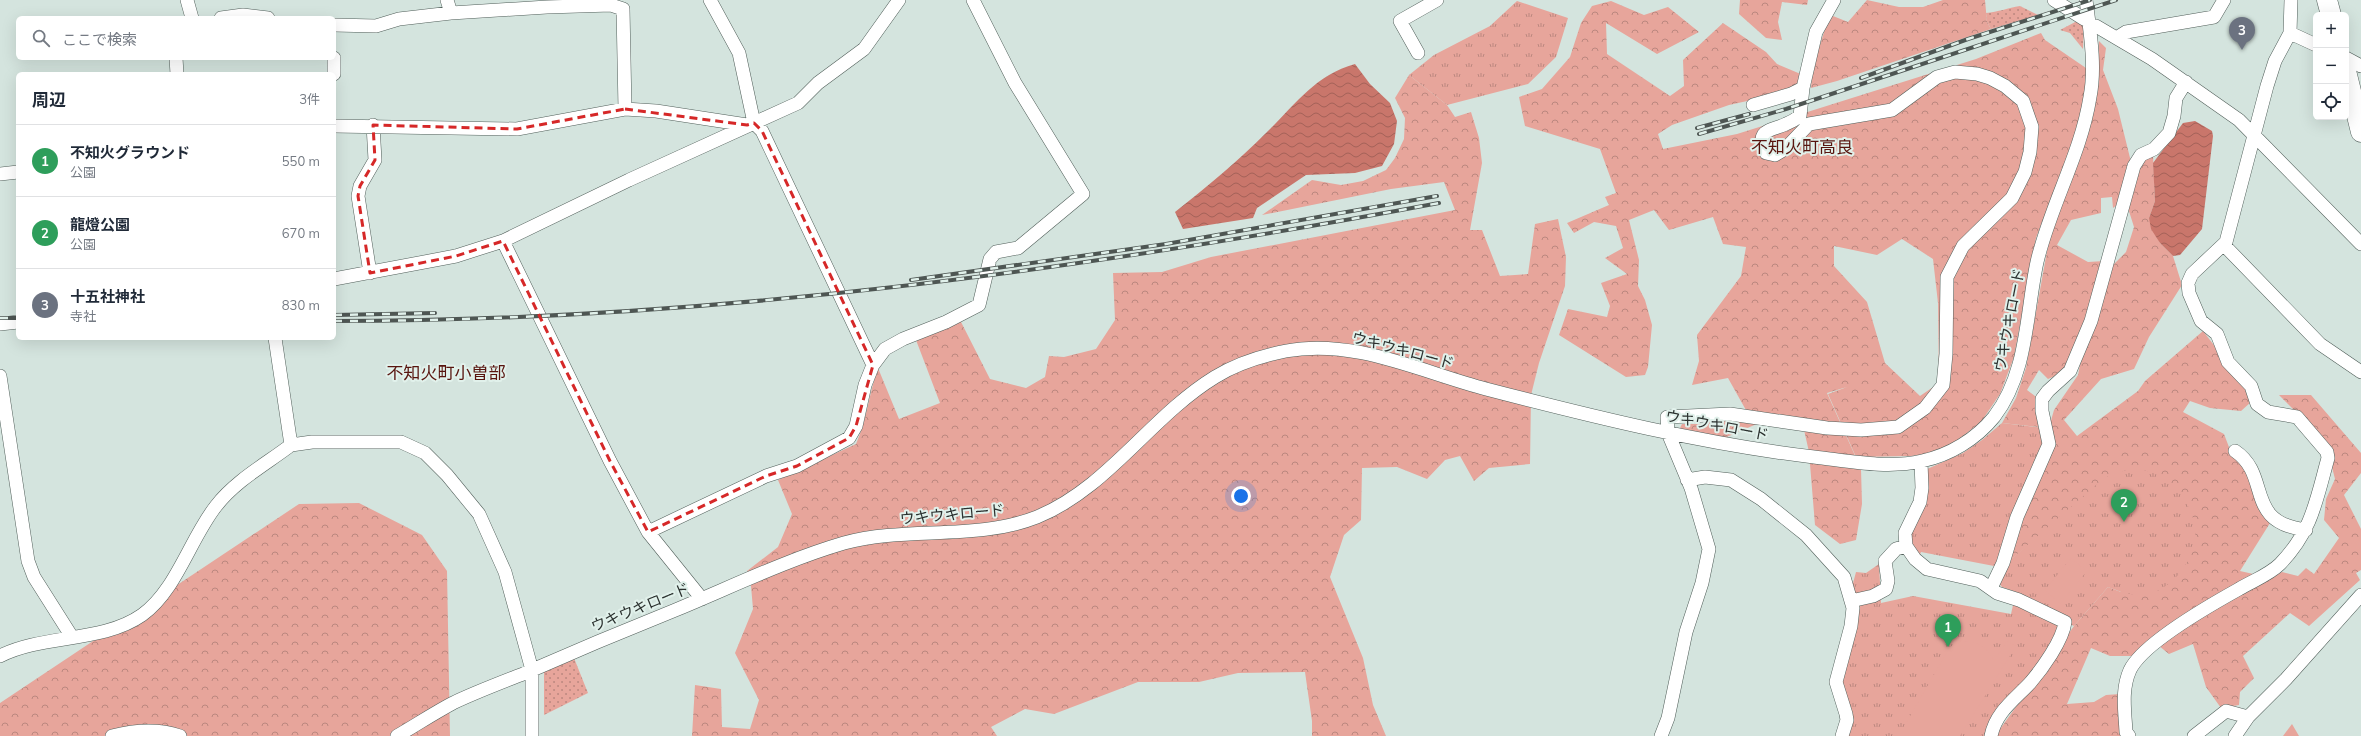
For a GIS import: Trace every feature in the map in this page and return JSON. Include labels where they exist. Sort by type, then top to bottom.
[{"type":"highway","points":[[2327,0],[2330,12]]},
{"type":"highway","points":[[2349,83],[2361,132]]},
{"type":"street","points":[[187,0],[191,16]]},
{"type":"street","points":[[447,0],[450,13]]},
{"type":"street","points":[[710,0],[739,53],[750,124]]},
{"type":"street","points":[[336,278],[370,273],[456,256],[503,242],[750,124],[798,103],[818,83],[864,49],[899,0]]},
{"type":"street","points":[[648,532],[766,476],[797,466],[849,438],[856,426],[865,385],[873,364],[885,349],[903,339],[946,322],[979,305],[990,259],[996,252],[1018,248],[1083,194],[1015,83],[973,0]]},
{"type":"street","points":[[1418,53],[1400,21],[1437,0]]},
{"type":"street","points":[[1661,736],[1668,718],[1686,632],[1708,562],[1708,539],[1668,433],[1667,417],[1730,414],[1834,428],[1861,430],[1898,427],[1925,408],[1943,385],[1946,354],[1947,277],[1963,246],[2012,198],[2025,172],[2030,152],[2032,127],[2029,114],[2022,101],[2005,86],[1990,78],[1977,74],[1955,72],[1937,77],[1892,110],[1809,124],[1785,149],[1775,155],[1766,153],[1762,144],[1763,136],[1770,128],[1787,124],[1800,116],[1804,88],[1816,32],[1834,0]]},
{"type":"street","name":"ウキウキロード","points":[[397,736],[455,703],[702,599],[846,543],[883,536],[993,528],[1032,519],[1054,509],[1078,494],[1100,477],[1185,399],[1216,376],[1245,362],[1284,351],[1323,348],[1360,352],[1483,388],[1668,433],[1747,448],[1859,463],[1921,462],[1963,445],[1977,434],[1996,414],[2014,380],[2027,330],[2033,287],[2046,230],[2090,103],[2092,75],[2086,0]]},
{"type":"street","points":[[2118,37],[2126,32],[2214,17],[2224,0]]},
{"type":"street","points":[[2130,736],[2126,732],[2124,691],[2130,669],[2156,642],[2220,600],[2273,571],[2294,549],[2310,523],[2328,458],[2327,452],[2297,417],[2268,412],[2257,404],[2251,386],[2228,362],[2217,334],[2202,321],[2189,293],[2188,283],[2192,274],[2224,245],[2275,61],[2290,33],[2291,0]]},
{"type":"street","points":[[2059,1],[2084,19]]},
{"type":"street","points":[[336,26],[376,26],[399,20],[450,13],[587,5],[612,5],[623,9],[625,109]]},
{"type":"street","points":[[236,16],[251,16]]},
{"type":"street","points":[[2096,26],[2118,37],[2186,82],[2239,120],[2361,244]]},
{"type":"street","points":[[2290,33],[2313,43]]},
{"type":"street","points":[[176,60],[177,72]]},
{"type":"street","points":[[334,60],[334,72]]},
{"type":"street","points":[[2349,60],[2361,66]]},
{"type":"street","points":[[1991,588],[2003,563],[2017,517],[2049,444],[2042,411],[2042,399],[2048,391],[2070,371],[2091,321],[2130,185],[2134,166],[2141,155],[2154,149],[2169,133],[2174,116],[2176,98],[2186,82]]},
{"type":"street","points":[[1753,105],[1790,94],[1804,88]]},
{"type":"street","points":[[336,126],[373,125],[517,129],[625,109],[656,110],[750,124],[762,131],[873,364]]},
{"type":"street","points":[[370,273],[358,196],[360,186],[375,160],[373,125]]},
{"type":"street","points":[[0,174],[16,172]]},
{"type":"street","points":[[503,242],[610,461],[648,532],[702,599]]},
{"type":"street","points":[[2224,245],[2324,348],[2361,372]]},
{"type":"street","points":[[0,324],[16,322]]},
{"type":"street","points":[[275,340],[291,445]]},
{"type":"street","points":[[0,376],[28,561],[34,577],[72,637]]},
{"type":"street","points":[[0,656],[11,650],[40,642],[72,637],[117,627],[140,616],[153,606],[167,588],[215,507],[229,492],[291,445],[312,442],[401,442],[425,453],[447,475],[479,514],[505,572],[532,670],[532,736]]},
{"type":"street","points":[[2235,451],[2248,461],[2265,509],[2276,521],[2291,528],[2306,530]]},
{"type":"street","points":[[1921,462],[1922,488],[1920,502],[1905,533],[1906,546],[1918,562],[1927,568],[1980,581],[1991,588],[2065,622],[2061,637],[2031,682],[2005,707],[1996,720],[1991,736]]},
{"type":"street","points":[[1687,480],[1705,477],[1731,480],[1761,499],[1806,535],[1844,577],[1853,608],[1851,626],[1836,682],[1847,720],[1842,736]]},
{"type":"street","points":[[1851,601],[1873,596],[1886,589],[1888,581],[1885,561],[1896,549],[1906,546]]},
{"type":"street","points":[[2235,736],[2248,717],[2286,679],[2361,595]]},
{"type":"street","points":[[2194,736],[2226,711],[2248,717]]},
{"type":"street","points":[[112,736],[134,731],[151,730],[166,731],[180,736]]},
{"type":"highlighted area","points":[[625,109],[747,125],[754,123],[762,131],[873,365],[856,426],[849,438],[797,466],[766,476],[648,532],[610,461],[503,241],[456,256],[370,273],[358,196],[360,186],[375,160],[373,125],[517,129]]},
{"type":"green space","points":[[1740,0],[1808,0],[1807,5],[1782,2],[1778,22],[1782,40],[1766,38],[1739,14]]},
{"type":"green space","points":[[1867,0],[1899,7],[1923,7],[1943,0],[1985,0],[1987,22],[1991,29],[1837,81],[1811,88],[1812,74],[1784,93],[1729,105],[1672,125],[1658,134],[1663,149],[1737,134],[1976,59],[2041,33],[2045,40],[2086,68],[2086,78],[2097,73],[2099,41],[2106,48],[2103,70],[2118,109],[2131,162],[2121,202],[2113,208],[2112,197],[2101,198],[2101,213],[2071,220],[2057,245],[2088,262],[2104,261],[2086,322],[2068,363],[2062,373],[2048,379],[2039,370],[2027,390],[2039,399],[2050,424],[2054,410],[2078,375],[2083,350],[2112,266],[2126,252],[2134,227],[2128,208],[2143,159],[2153,154],[2155,201],[2149,218],[2160,243],[2173,256],[2182,285],[2149,337],[2134,369],[2101,379],[2064,420],[2077,436],[2138,391],[2145,381],[2203,331],[2247,388],[2251,402],[2241,411],[2210,408],[2190,401],[2183,412],[2224,434],[2232,455],[2244,465],[2270,523],[2240,571],[2271,578],[2282,572],[2298,576],[2306,568],[2314,574],[2339,538],[2324,520],[2326,499],[2335,479],[2332,467],[2298,414],[2279,395],[2311,395],[2361,453],[2361,473],[2344,495],[2361,529],[2361,570],[2356,573],[2360,580],[2309,626],[2290,613],[2243,656],[2254,678],[2240,692],[2239,705],[2221,708],[2206,687],[2193,644],[2169,654],[2153,641],[2136,656],[2110,656],[2091,648],[2067,704],[2094,702],[2106,695],[2120,694],[2124,736],[1995,736],[2074,626],[2108,587],[2121,592],[2049,528],[2009,561],[2049,428],[2002,423],[2016,398],[2026,368],[2049,240],[2051,199],[2036,238],[2014,357],[2000,394],[1981,422],[1954,443],[1933,453],[1911,456],[1856,457],[1828,394],[1847,387],[1827,393],[1861,469],[1862,504],[1856,540],[1840,544],[1815,525],[1809,452],[1802,421],[1759,423],[1722,439],[1678,432],[1682,424],[1701,424],[1747,412],[1728,378],[1692,385],[1699,361],[1697,335],[1741,276],[1746,247],[1723,244],[1713,217],[1669,230],[1654,210],[1629,220],[1639,260],[1638,286],[1645,300],[1652,325],[1648,367],[1645,375],[1626,377],[1559,335],[1568,309],[1607,317],[1610,306],[1601,283],[1627,274],[1605,258],[1623,248],[1616,226],[1594,222],[1574,233],[1567,223],[1609,205],[1605,197],[1616,193],[1600,149],[1525,126],[1519,97],[1542,89],[1570,57],[1581,23],[1592,6],[1611,1],[1644,15],[1668,7],[1699,32],[1657,54],[1606,23],[1607,54],[1670,96],[1684,86],[1683,60],[1723,23],[1766,52],[1777,64],[1803,75],[1818,51],[1826,26],[1833,16],[1848,22]],"holes":[[[1902,239],[1933,259],[1938,303],[1939,383],[1920,396],[1885,363],[1867,302],[1834,266],[1834,246],[1877,255]]]},
{"type":"green space","points":[[1517,1],[1568,18],[1556,57],[1528,84],[1447,105],[1409,75],[1434,55],[1490,26]]},
{"type":"green space","points":[[2020,6],[2038,15],[1991,29],[1987,22],[1986,13]]},
{"type":"green space","points":[[2079,20],[2084,23],[2083,49],[2070,33],[2060,30]]},
{"type":"green space","points":[[1409,75],[1447,105],[1455,117],[1471,112],[1479,138],[1482,163],[1470,230],[1482,230],[1500,276],[1528,274],[1535,224],[1558,219],[1566,257],[1565,286],[1539,363],[1531,395],[1530,464],[1489,468],[1474,481],[1460,456],[1445,460],[1427,479],[1397,467],[1362,468],[1361,520],[1344,535],[1330,577],[1363,658],[1373,705],[1386,736],[1312,736],[1312,721],[1305,672],[1238,673],[1199,682],[1138,682],[1054,714],[1025,709],[991,727],[997,736],[692,736],[695,685],[721,689],[722,727],[750,729],[759,700],[735,653],[753,609],[751,586],[747,571],[778,547],[792,514],[778,480],[856,444],[863,425],[878,368],[899,419],[940,403],[916,340],[960,320],[990,379],[1026,388],[1045,377],[1049,356],[1064,357],[1096,349],[1115,320],[1113,273],[1162,272],[1211,257],[1455,210],[1444,182],[1391,189],[1262,215],[1312,180],[1341,185],[1363,181],[1386,170],[1395,158],[1404,139],[1405,118],[1395,98]]},
{"type":"green space","points":[[2002,423],[2044,428],[2047,443],[2009,561],[2103,479],[2131,470],[2141,470],[2163,478],[2172,485],[2187,504],[2195,527],[2195,538],[2190,557],[2185,566],[2171,582],[2153,593],[2134,595],[2108,587],[2074,626],[2063,621],[2052,642],[1987,736],[1846,736],[1839,691],[1852,587],[1856,572],[1866,573],[1879,564],[1881,603],[1913,596],[2011,614],[2016,592],[2002,587],[1993,576],[1994,566],[1921,552],[1919,557],[1912,549],[1909,536],[1925,470],[1963,453],[1982,440]]},
{"type":"green space","points":[[359,503],[422,535],[447,571],[450,736],[0,736],[0,703],[299,504]]},
{"type":"green space","points":[[2071,558],[2087,571],[2060,604],[2045,590]]},
{"type":"green space","points":[[1961,641],[1981,645],[1985,648],[1994,661],[2007,641],[2016,646],[1960,736],[1906,736],[1906,723],[1950,647]]},
{"type":"green space","points":[[574,658],[588,693],[544,715],[544,672]]},
{"type":"green space","points":[[2292,724],[2299,736],[2283,736]]},
{"type":"water","points":[[1355,64],[1370,84],[1390,103],[1397,121],[1394,144],[1382,166],[1355,173],[1306,175],[1257,208],[1253,218],[1183,229],[1175,212],[1245,153],[1306,92],[1328,75]]},
{"type":"water","points":[[2195,121],[2212,131],[2213,136],[2202,229],[2180,255],[2173,256],[2160,243],[2151,229],[2149,218],[2155,201],[2153,163],[2183,123]]},
{"type":"railway","points":[[1861,78],[1968,39],[2090,0]]},
{"type":"railway","points":[[1699,134],[1786,109],[2116,0]]},
{"type":"railway","points":[[1697,128],[1749,114]]},
{"type":"railway","points":[[911,280],[1166,244],[1437,196]]},
{"type":"railway","points":[[336,321],[473,319],[612,312],[751,302],[889,288],[1165,250],[1302,228],[1439,203]]},
{"type":"railway","points":[[336,315],[435,313]]},
{"type":"railway","points":[[0,318],[16,318]]},
{"type":"place","name":"十五社神社","points":[[2242,50]]},
{"type":"place","name":"龍燈公園","points":[[2124,522]]},
{"type":"place","name":"不知火グラウンド","points":[[1948,647]]},
{"type":"district","name":"不知火町高良","points":[[1802,146]]},
{"type":"district","name":"不知火町小曽部","points":[[446,372]]}]
